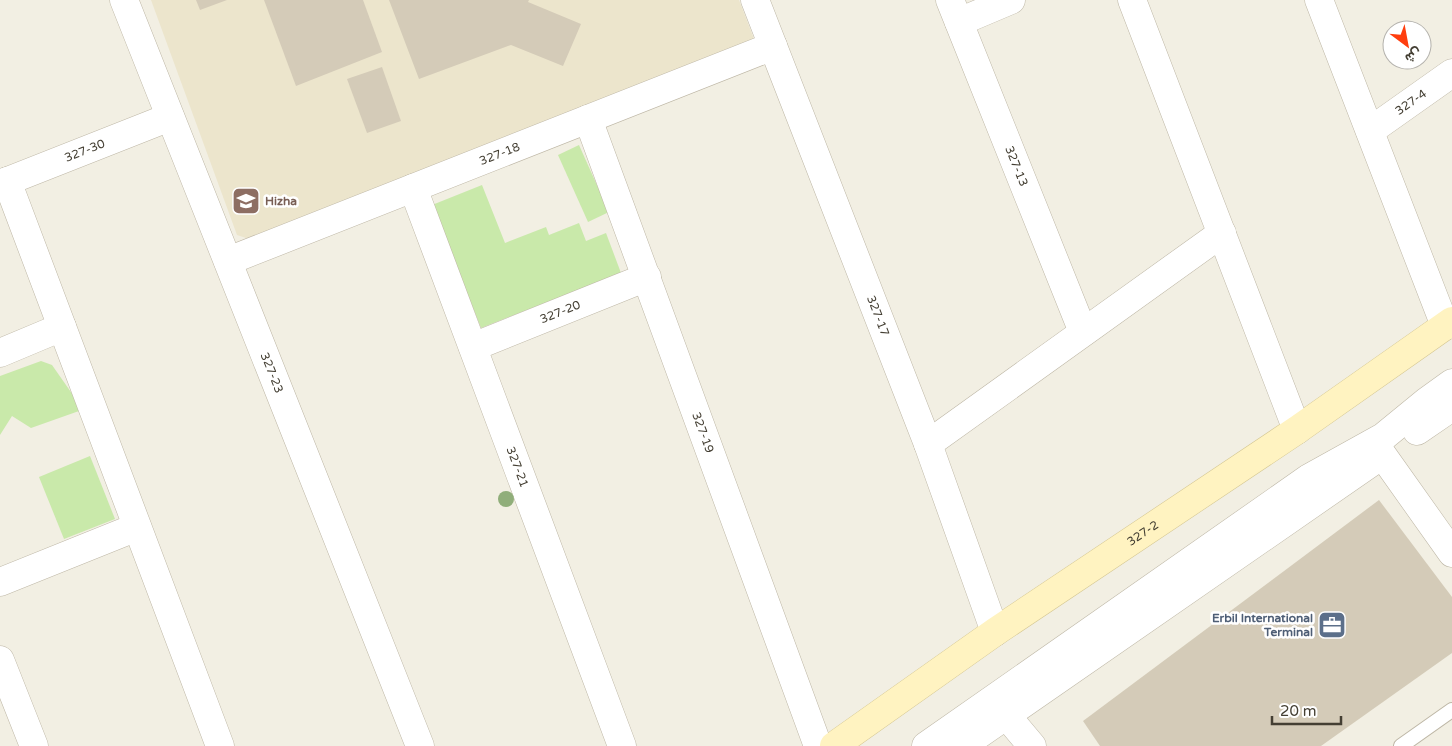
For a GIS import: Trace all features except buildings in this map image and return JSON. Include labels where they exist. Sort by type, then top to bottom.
[{"type":"street","name":"327-23","points":[[124,0],[420,746]]},
{"type":"street","name":"327-17","points":[[755,0],[928,444],[996,632]]},
{"type":"street","points":[[954,11],[1011,0]]},
{"type":"street","points":[[1132,0],[1297,430]]},
{"type":"street","points":[[1319,0],[1370,131],[1449,323]]},
{"type":"street","name":"327-13","points":[[954,11],[1083,332]]},
{"type":"street","name":"327-18","points":[[228,261],[773,46]]},
{"type":"street","name":"327-4","points":[[1370,131],[1452,73]]},
{"type":"street","name":"327-30","points":[[4,182],[170,117]]},
{"type":"street","name":"327-19","points":[[588,119],[818,746]]},
{"type":"street","points":[[4,182],[62,327],[220,746]]},
{"type":"street","name":"327-21","points":[[413,188],[622,746]]},
{"type":"street","points":[[928,444],[1222,233]]},
{"type":"street","name":"327-20","points":[[473,347],[646,277]]},
{"type":"street","name":"327-2","points":[[834,746],[996,632],[1297,430],[1449,323]]},
{"type":"street","points":[[0,353],[62,327]]},
{"type":"street","points":[[1378,449],[1383,437],[1452,383]]},
{"type":"street","points":[[926,746],[1000,707],[1378,449],[1452,407]]},
{"type":"street","points":[[1378,449],[1452,553]]},
{"type":"street","points":[[0,582],[137,526]]},
{"type":"street","points":[[0,660],[34,746]]},
{"type":"street","points":[[962,746],[1000,707]]},
{"type":"street","points":[[1000,707],[1032,746]]},
{"type":"lane","points":[[1401,746],[1452,710]]},
{"type":"shaded area","points":[[151,0],[739,0],[754,39],[249,239],[237,235]]},
{"type":"green space","points":[[579,145],[609,212],[588,222],[558,155]]},
{"type":"green space","points":[[482,185],[505,243],[546,227],[549,235],[579,223],[586,241],[606,233],[621,273],[481,328],[432,205]]},
{"type":"green space","points":[[41,361],[52,365],[73,395],[79,411],[31,428],[12,416],[0,435],[0,376]]},
{"type":"green space","points":[[90,456],[115,519],[64,539],[39,477]]},
{"type":"place","name":"Hizha","points":[[246,201]]},
{"type":"place","name":"Erbil International Terminal","points":[[1332,625]]}]
